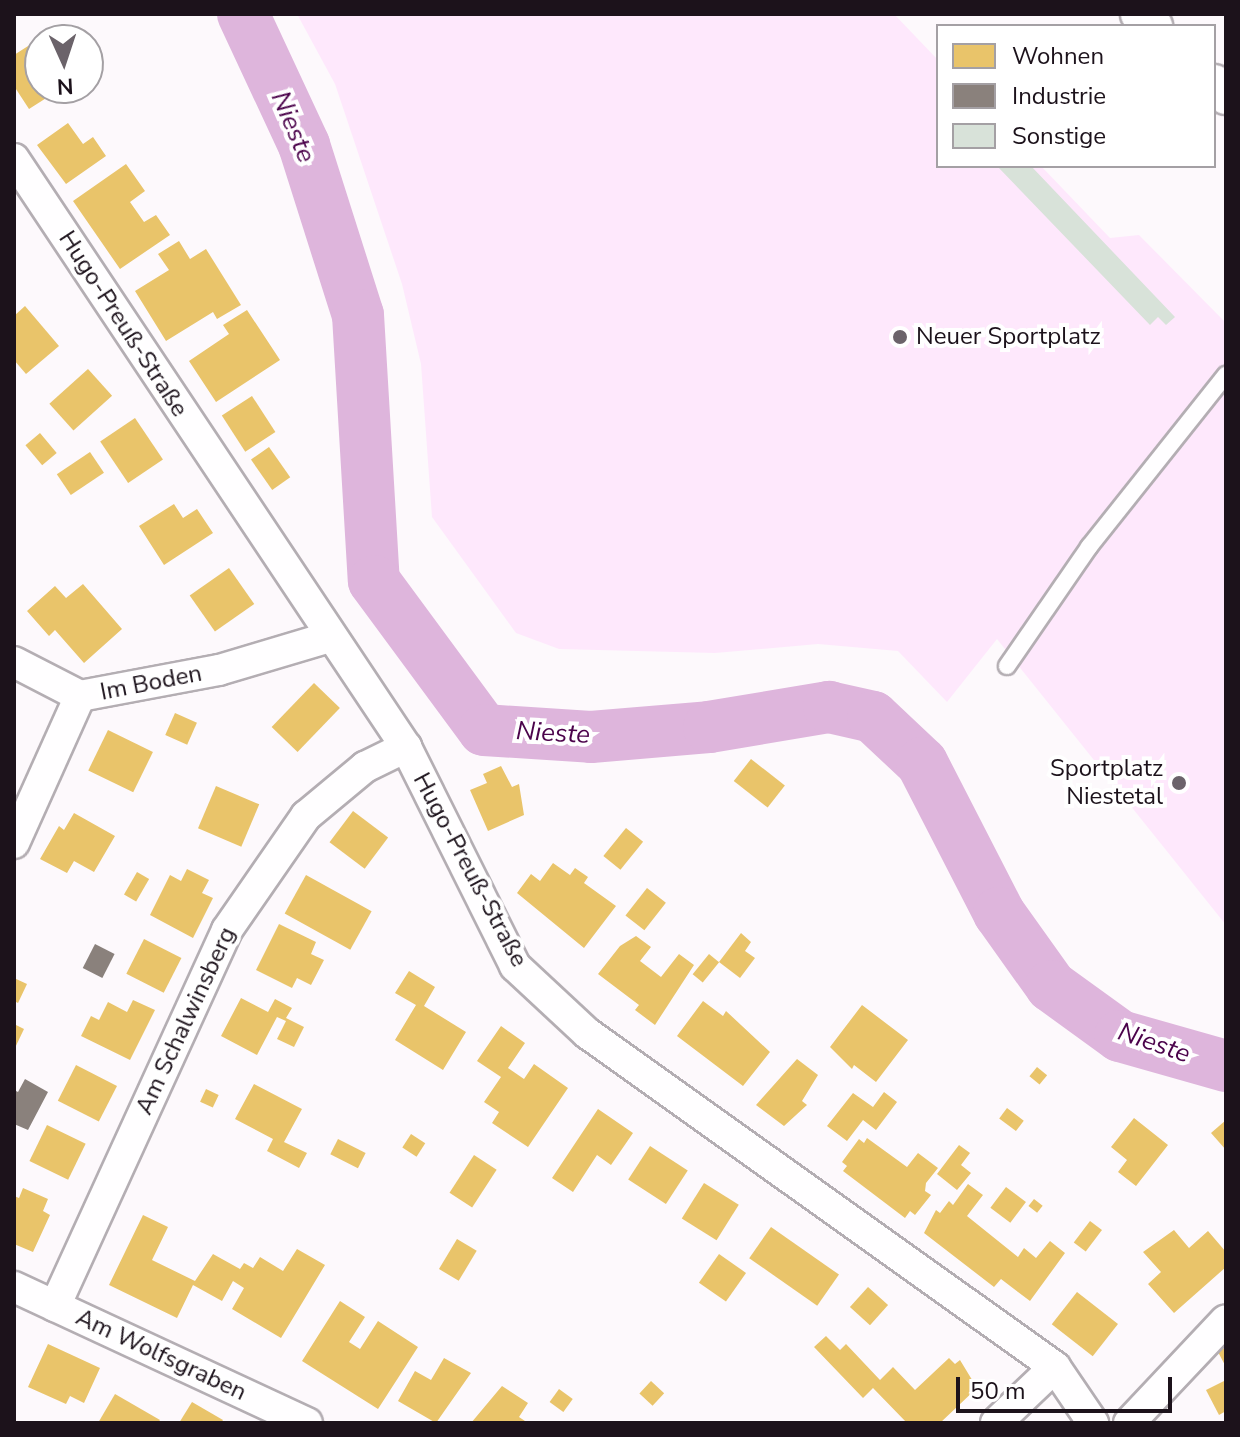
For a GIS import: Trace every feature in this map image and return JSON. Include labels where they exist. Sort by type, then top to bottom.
[{"type":"street","name":"Hugo-Preuß-Straße","points":[[14,159],[406,747],[515,966],[587,1033],[1055,1367],[1093,1423]]},
{"type":"street","name":"Im Boden","points":[[14,843],[80,696],[219,670],[330,637]]},
{"type":"street","points":[[14,662],[80,696]]},
{"type":"street","name":"Am Schalwinsberg","points":[[55,1306],[227,930],[306,816],[365,767],[406,747]]},
{"type":"street","name":"Am Wolfsgraben","points":[[14,1287],[307,1423]]},
{"type":"street","points":[[1129,1423],[1226,1320]]},
{"type":"street","points":[[996,1423],[1055,1367]]},
{"type":"lane","points":[[1007,666],[1089,547],[1226,375]]},
{"type":"shaded area","points":[[297,14],[894,14],[936,58],[936,168],[1043,168],[1110,238],[1139,235],[1226,323],[1226,925],[997,639],[947,702],[898,651],[818,644],[715,653],[559,649],[516,633],[432,517],[421,364],[402,284],[335,84]]},
{"type":"building: Wohnen","points":[[24,49],[24,101],[14,86],[14,55]]},
{"type":"building: Wohnen","points":[[68,123],[83,144],[93,137],[106,156],[66,184],[37,145]]},
{"type":"building: Wohnen","points":[[126,164],[145,191],[130,202],[144,222],[156,215],[170,235],[120,269],[73,201]]},
{"type":"building: Wohnen","points":[[179,241],[190,259],[206,249],[241,305],[217,319],[213,312],[166,341],[135,291],[169,270],[158,254]]},
{"type":"building: Wohnen","points":[[25,306],[59,346],[26,374],[14,360],[14,316]]},
{"type":"building: Wohnen","points":[[247,310],[280,360],[216,402],[189,361],[229,334],[223,325]]},
{"type":"building: Wohnen","points":[[88,369],[112,396],[73,431],[49,404]]},
{"type":"building: Wohnen","points":[[252,396],[275,432],[245,452],[222,416]]},
{"type":"building: Wohnen","points":[[135,418],[163,459],[128,483],[100,441]]},
{"type":"building: Wohnen","points":[[40,433],[57,453],[42,465],[25,445]]},
{"type":"building: Wohnen","points":[[269,447],[290,477],[272,490],[251,460]]},
{"type":"building: Wohnen","points":[[90,452],[104,473],[71,495],[57,474]]},
{"type":"building: Wohnen","points":[[174,504],[183,518],[197,509],[213,533],[164,565],[139,526]]},
{"type":"building: Wohnen","points":[[229,568],[254,604],[215,632],[190,596]]},
{"type":"building: Wohnen","points":[[83,584],[122,629],[84,663],[55,630],[49,636],[27,611],[55,586],[66,598]]},
{"type":"building: Wohnen","points":[[314,683],[340,708],[298,752],[272,727]]},
{"type":"building: Wohnen","points":[[175,713],[197,723],[187,745],[165,735]]},
{"type":"building: Wohnen","points":[[108,730],[153,752],[133,792],[88,770]]},
{"type":"building: Wohnen","points":[[751,759],[785,785],[768,808],[734,781]]},
{"type":"building: Wohnen","points":[[501,766],[512,787],[519,784],[524,815],[488,831],[470,790],[487,783],[483,774]]},
{"type":"building: Wohnen","points":[[216,786],[259,804],[241,847],[198,828]]},
{"type":"building: Wohnen","points":[[353,811],[388,837],[365,869],[330,842]]},
{"type":"building: Wohnen","points":[[74,813],[115,836],[94,872],[74,861],[67,873],[40,859],[59,826],[64,830]]},
{"type":"building: Wohnen","points":[[626,828],[643,842],[620,870],[603,856]]},
{"type":"building: Wohnen","points":[[553,863],[570,875],[575,868],[588,877],[584,883],[616,906],[584,948],[517,893],[531,874],[540,881]]},
{"type":"building: Wohnen","points":[[187,869],[209,880],[202,893],[213,898],[193,938],[150,915],[170,875],[181,881]]},
{"type":"building: Wohnen","points":[[137,872],[149,879],[136,902],[124,895]]},
{"type":"building: Wohnen","points":[[306,875],[372,911],[350,950],[285,913]]},
{"type":"building: Wohnen","points":[[647,888],[666,903],[644,930],[625,916]]},
{"type":"building: Wohnen","points":[[279,924],[316,942],[311,954],[324,960],[311,985],[297,978],[292,988],[256,970]]},
{"type":"building: Wohnen","points":[[741,933],[751,942],[745,951],[755,958],[740,978],[719,962]]},
{"type":"building: Wohnen","points":[[636,936],[651,947],[640,961],[661,977],[679,954],[694,965],[655,1025],[635,1010],[639,1005],[598,974],[620,946]]},
{"type":"building: Wohnen","points":[[144,939],[181,958],[164,993],[126,974]]},
{"type":"building: Wohnen","points":[[709,954],[719,962],[703,982],[693,974]]},
{"type":"building: Wohnen","points":[[409,971],[435,987],[424,1006],[466,1032],[443,1070],[395,1040],[416,1005],[395,993]]},
{"type":"building: Wohnen","points":[[14,978],[27,984],[18,1003],[14,1001]]},
{"type":"building: Wohnen","points":[[241,998],[268,1012],[275,999],[292,1008],[286,1018],[304,1027],[294,1047],[277,1039],[286,1021],[277,1017],[257,1055],[221,1036]]},
{"type":"building: Wohnen","points":[[133,1000],[155,1010],[130,1060],[81,1036],[91,1016],[99,1020],[108,1002],[127,1012]]},
{"type":"building: Wohnen","points":[[703,1001],[723,1016],[726,1011],[770,1052],[743,1086],[677,1036]]},
{"type":"building: Wohnen","points":[[862,1005],[908,1040],[876,1082],[854,1065],[852,1069],[830,1047]]},
{"type":"building: Wohnen","points":[[14,1024],[24,1029],[14,1050]]},
{"type":"building: Wohnen","points":[[501,1026],[525,1043],[508,1068],[524,1079],[534,1064],[568,1088],[528,1147],[492,1123],[499,1112],[484,1102],[501,1077],[477,1061]]},
{"type":"building: Wohnen","points":[[797,1059],[818,1075],[802,1101],[807,1105],[784,1126],[756,1105]]},
{"type":"building: Wohnen","points":[[76,1065],[117,1086],[99,1122],[58,1101]]},
{"type":"building: Wohnen","points":[[1037,1067],[1047,1075],[1040,1085],[1029,1076]]},
{"type":"building: Wohnen","points":[[254,1084],[302,1109],[284,1142],[307,1153],[299,1168],[267,1151],[273,1139],[235,1119]]},
{"type":"building: Wohnen","points":[[206,1089],[219,1095],[213,1108],[200,1102]]},
{"type":"building: Wohnen","points":[[884,1092],[897,1102],[876,1130],[863,1120],[847,1141],[827,1126],[853,1093],[873,1107]]},
{"type":"building: Wohnen","points":[[1007,1108],[1024,1121],[1016,1131],[999,1118]]},
{"type":"building: Wohnen","points":[[598,1109],[633,1133],[611,1165],[597,1155],[573,1192],[552,1178]]},
{"type":"building: Wohnen","points":[[1134,1118],[1168,1145],[1136,1186],[1118,1172],[1127,1160],[1111,1147]]},
{"type":"building: Wohnen","points":[[1226,1120],[1226,1150],[1211,1133]]},
{"type":"building: Wohnen","points":[[47,1125],[86,1144],[68,1180],[29,1161]]},
{"type":"building: Wohnen","points":[[411,1134],[425,1143],[417,1157],[402,1147]]},
{"type":"building: Wohnen","points":[[867,1138],[907,1167],[918,1153],[938,1168],[926,1183],[925,1191],[931,1195],[915,1215],[910,1211],[905,1218],[843,1171],[847,1166],[842,1162],[859,1139],[864,1143]]},
{"type":"building: Wohnen","points":[[338,1139],[366,1153],[358,1168],[330,1154]]},
{"type":"building: Wohnen","points":[[959,1145],[970,1153],[961,1165],[971,1173],[957,1190],[937,1174]]},
{"type":"building: Wohnen","points":[[650,1146],[688,1171],[666,1204],[628,1180]]},
{"type":"building: Wohnen","points":[[474,1155],[497,1170],[472,1207],[449,1193]]},
{"type":"building: Wohnen","points":[[704,1183],[739,1205],[717,1240],[682,1219]]},
{"type":"building: Wohnen","points":[[968,1184],[983,1195],[967,1216],[1018,1257],[1024,1248],[1036,1258],[1050,1241],[1065,1253],[1030,1301],[1001,1279],[994,1287],[924,1233],[936,1210],[940,1213],[949,1201],[953,1205]]},
{"type":"building: Wohnen","points":[[1006,1187],[1026,1202],[1010,1223],[990,1208]]},
{"type":"building: Wohnen","points":[[23,1188],[48,1199],[43,1211],[50,1215],[33,1252],[14,1244],[14,1196],[19,1198]]},
{"type":"building: Wohnen","points":[[1034,1199],[1043,1206],[1037,1213],[1028,1206]]},
{"type":"building: Wohnen","points":[[143,1215],[168,1227],[152,1260],[195,1281],[213,1254],[240,1269],[244,1263],[253,1268],[260,1257],[283,1271],[297,1249],[325,1265],[281,1338],[232,1309],[244,1288],[233,1281],[222,1301],[193,1285],[177,1318],[109,1285]]},
{"type":"building: Wohnen","points":[[1090,1221],[1102,1230],[1086,1252],[1074,1243]]},
{"type":"building: Wohnen","points":[[771,1227],[839,1275],[817,1306],[749,1258]]},
{"type":"building: Wohnen","points":[[1174,1230],[1189,1248],[1208,1231],[1226,1252],[1226,1267],[1174,1313],[1148,1284],[1161,1272],[1143,1252]]},
{"type":"building: Wohnen","points":[[457,1239],[477,1251],[459,1281],[439,1269]]},
{"type":"building: Wohnen","points":[[719,1254],[746,1273],[726,1302],[699,1283]]},
{"type":"building: Wohnen","points":[[868,1287],[888,1305],[870,1325],[850,1307]]},
{"type":"building: Wohnen","points":[[1077,1292],[1118,1324],[1093,1356],[1052,1324]]},
{"type":"building: Wohnen","points":[[340,1301],[365,1317],[349,1342],[360,1349],[378,1321],[418,1347],[378,1409],[302,1361]]},
{"type":"building: Wohnen","points":[[826,1336],[840,1350],[846,1344],[880,1380],[893,1367],[915,1390],[949,1358],[955,1364],[960,1360],[977,1388],[940,1423],[907,1423],[873,1388],[863,1398],[814,1347]]},
{"type":"building: Wohnen","points":[[48,1344],[100,1368],[84,1403],[70,1396],[66,1404],[28,1387]]},
{"type":"building: Wohnen","points":[[1226,1347],[1226,1367],[1218,1352]]},
{"type":"building: Wohnen","points":[[444,1358],[471,1373],[436,1423],[398,1401],[415,1371],[431,1380]]},
{"type":"building: Wohnen","points":[[1226,1380],[1226,1411],[1219,1415],[1206,1390]]},
{"type":"building: Wohnen","points":[[651,1381],[664,1393],[653,1406],[639,1393]]},
{"type":"building: Wohnen","points":[[502,1386],[528,1403],[519,1417],[528,1423],[471,1423]]},
{"type":"building: Wohnen","points":[[559,1389],[573,1399],[563,1412],[550,1402]]},
{"type":"building: Wohnen","points":[[115,1394],[160,1420],[158,1423],[98,1423]]},
{"type":"building: Wohnen","points":[[192,1402],[223,1420],[221,1423],[179,1423]]},
{"type":"building: Industrie","points":[[95,944],[115,954],[102,978],[83,968]]},
{"type":"building: Industrie","points":[[25,1079],[48,1092],[28,1130],[14,1124],[14,1090],[18,1092]]},
{"type":"building: Sonstige","points":[[999,168],[1033,168],[1175,317],[1166,325],[1158,317],[1150,325]]},
{"type":"waterway","name":"Nieste","points":[[243,14],[304,145],[358,315],[374,581],[484,730],[591,737],[709,727],[829,707],[873,717],[922,763],[999,913],[1051,986],[1120,1036],[1226,1066]]},
{"type":"place","name":"Neuer Sportplatz","points":[[900,337]]},
{"type":"place","name":"Sportplatz Niestetal","points":[[1179,783]]}]
